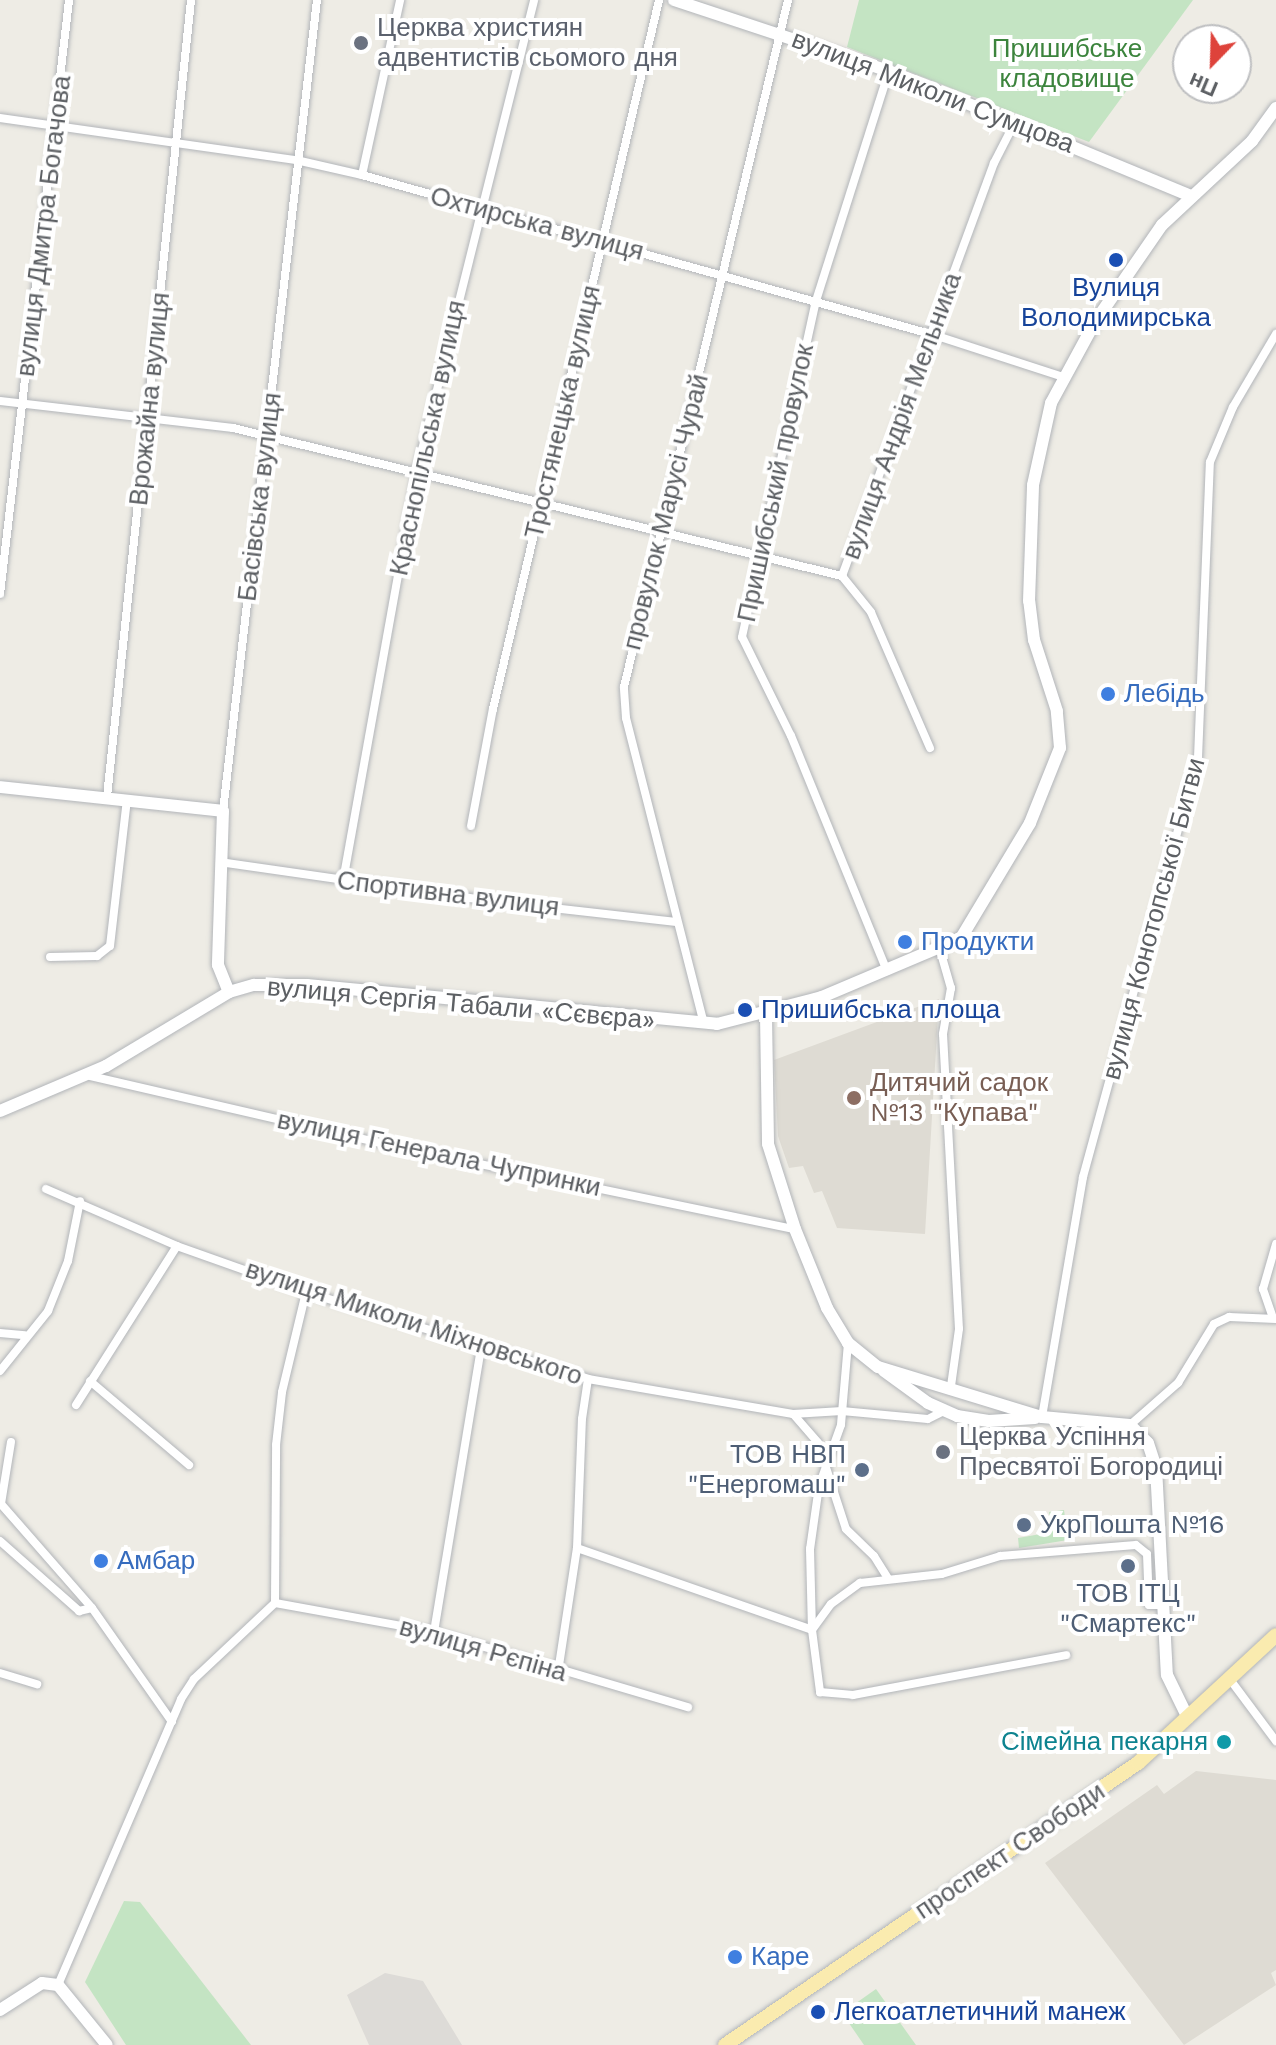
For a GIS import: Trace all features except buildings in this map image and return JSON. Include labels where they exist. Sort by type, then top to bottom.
[{"type":"main road","name":"проспект Свободи","points":[[725,2045],[1122,1775],[1276,1635]]},
{"type":"street","name":"вулиця Дмитра Богачова","points":[[0,594],[57,127],[69,0]]},
{"type":"street","name":"Врожайна вулиця","points":[[107,797],[191,0]]},
{"type":"street","name":"Басівська вулиця","points":[[229,992],[218,965],[223,811],[268,440],[296,160],[317,0]]},
{"type":"street","points":[[362,175],[400,0]]},
{"type":"street","name":"Краснопільська вулиця","points":[[343,881],[417,470],[479,209],[534,0]]},
{"type":"street","name":"Тростянецька вулиця","points":[[471,826],[542,500],[659,0]]},
{"type":"street","name":"вулиця Миколи Сумцова","points":[[674,0],[889,71],[1189,195]]},
{"type":"street","name":"провулок Марусі Чурай","points":[[704,1024],[623,704],[788,0]]},
{"type":"street","name":"Пришибський провулок","points":[[887,972],[791,736],[746,652],[743,617],[815,304],[889,71]]},
{"type":"street","name":"вулиця Сергія Табали «Сєвєра»","points":[[0,1111],[135,1051],[229,992],[284,984],[704,1024],[766,1015],[887,972],[961,938],[977,917],[1038,807],[1060,748],[1057,711],[1034,640],[1028,578],[1038,456],[1063,377],[1131,269],[1189,195],[1229,164],[1276,108]]},
{"type":"street","name":"Охтирська вулиця","points":[[0,118],[296,160],[362,175],[934,335],[1063,377]]},
{"type":"street","name":"вулиця Андрія Мельника","points":[[930,748],[871,612],[842,576],[934,335],[994,163],[1016,121]]},
{"type":"street","name":"вулиця Конотопської Битви","points":[[1042,1417],[1083,1177],[1198,758],[1210,462],[1233,407],[1276,334]]},
{"type":"street","points":[[0,401],[233,428],[268,440],[417,470],[662,528],[842,576]]},
{"type":"street","points":[[0,787],[223,811]]},
{"type":"street","points":[[50,957],[97,956],[110,946],[127,799]]},
{"type":"street","name":"Спортивна вулиця","points":[[220,862],[343,881],[677,922]]},
{"type":"street","points":[[940,950],[951,988],[943,1048],[959,1329],[951,1386]]},
{"type":"street","points":[[766,1015],[768,1144],[795,1229],[848,1343],[944,1411],[989,1421],[1042,1417],[1130,1425],[1148,1443],[1156,1467],[1169,1684],[1188,1718]]},
{"type":"street","name":"вулиця Генерала Чупринки","points":[[86,1075],[366,1140],[795,1229]]},
{"type":"street","name":"вулиця Миколи Міхновського","points":[[46,1189],[80,1201],[177,1246],[306,1292],[588,1379],[793,1414],[842,1411],[928,1419],[944,1411]]},
{"type":"street","points":[[0,1371],[52,1301],[80,1201]]},
{"type":"street","points":[[1130,1425],[1178,1383],[1214,1324],[1229,1317],[1274,1318],[1263,1289],[1276,1244]]},
{"type":"street","points":[[76,1405],[177,1246]]},
{"type":"street","points":[[58,1985],[172,1722],[194,1679],[275,1603],[276,1445],[282,1392],[306,1292]]},
{"type":"street","points":[[0,1333],[25,1335]]},
{"type":"street","points":[[848,1343],[842,1411],[826,1467],[810,1549],[812,1630],[820,1692],[853,1695],[1066,1655]]},
{"type":"street","points":[[434,1632],[481,1348]]},
{"type":"street","points":[[878,1367],[951,1386],[1042,1417]]},
{"type":"street","points":[[558,1672],[577,1548],[582,1419],[588,1379]]},
{"type":"street","points":[[90,1381],[189,1465]]},
{"type":"street","points":[[793,1414],[809,1426],[846,1529],[874,1556],[887,1577]]},
{"type":"street","points":[[11,1442],[1,1504],[92,1608],[172,1722]]},
{"type":"street","points":[[0,1541],[79,1611],[92,1608]]},
{"type":"street","points":[[812,1630],[843,1593],[887,1577],[942,1574],[1000,1556],[1136,1545],[1147,1554],[1149,1605],[1164,1605]]},
{"type":"street","points":[[577,1548],[812,1630]]},
{"type":"street","name":"вулиця Рєпіна","points":[[275,1603],[434,1632],[558,1672],[688,1707]]},
{"type":"street","points":[[0,1673],[37,1684]]},
{"type":"street","points":[[1229,1678],[1276,1741]]},
{"type":"street","points":[[0,2010],[42,1983],[58,1985],[107,2045]]},
{"type":"shaded area","name":"Дитячий садок №13 \"Купава\"","points":[[939,999],[925,1234],[837,1228],[822,1191],[814,1193],[803,1166],[789,1168],[778,1136],[774,1060]]},
{"type":"shaded area","points":[[1196,1771],[1276,1780],[1276,1970],[1271,1973],[1276,1985],[1184,2045],[1045,1863],[1157,1785],[1164,1794]]},
{"type":"shaded area","points":[[385,1973],[423,1981],[462,2045],[369,2045],[347,1995]]},
{"type":"green space","name":"Пришибське кладовище","points":[[859,0],[1193,0],[1175,24],[1172,24],[1172,29],[1089,142],[847,47]]},
{"type":"green space","points":[[1064,1510],[1068,1540],[1019,1548],[1018,1538],[1052,1532],[1049,1512]]},
{"type":"green space","points":[[124,1901],[140,1902],[251,2045],[126,2045],[85,1982]]},
{"type":"green space","points":[[876,1989],[916,2045],[864,2045],[842,2013]]},
{"type":"place","name":"Церква християн адвентистів сьомого дня","points":[[361,43]]},
{"type":"place","name":"Вулиця Володимирська","points":[[1116,260]]},
{"type":"place","name":"Лебідь","points":[[1108,694]]},
{"type":"place","name":"Продукти","points":[[905,942]]},
{"type":"place","name":"Пришибська площа","points":[[745,1010]]},
{"type":"place","name":"Дитячий садок №13 \"Купава\"","points":[[854,1098]]},
{"type":"place","name":"Церква Успіння Пресвятої Богородиці","points":[[943,1452]]},
{"type":"place","name":"ТОВ НВП \"Енергомаш\"","points":[[862,1470]]},
{"type":"place","name":"УкрПошта №16","points":[[1024,1525]]},
{"type":"place","name":"Амбар","points":[[101,1561]]},
{"type":"place","name":"ТОВ ІТЦ \"Смартекс\"","points":[[1128,1566]]},
{"type":"place","name":"Сімейна пекарня","points":[[1224,1742]]},
{"type":"place","name":"Каре","points":[[735,1957]]},
{"type":"place","name":"Легкоатлетичний манеж","points":[[818,2012]]}]
